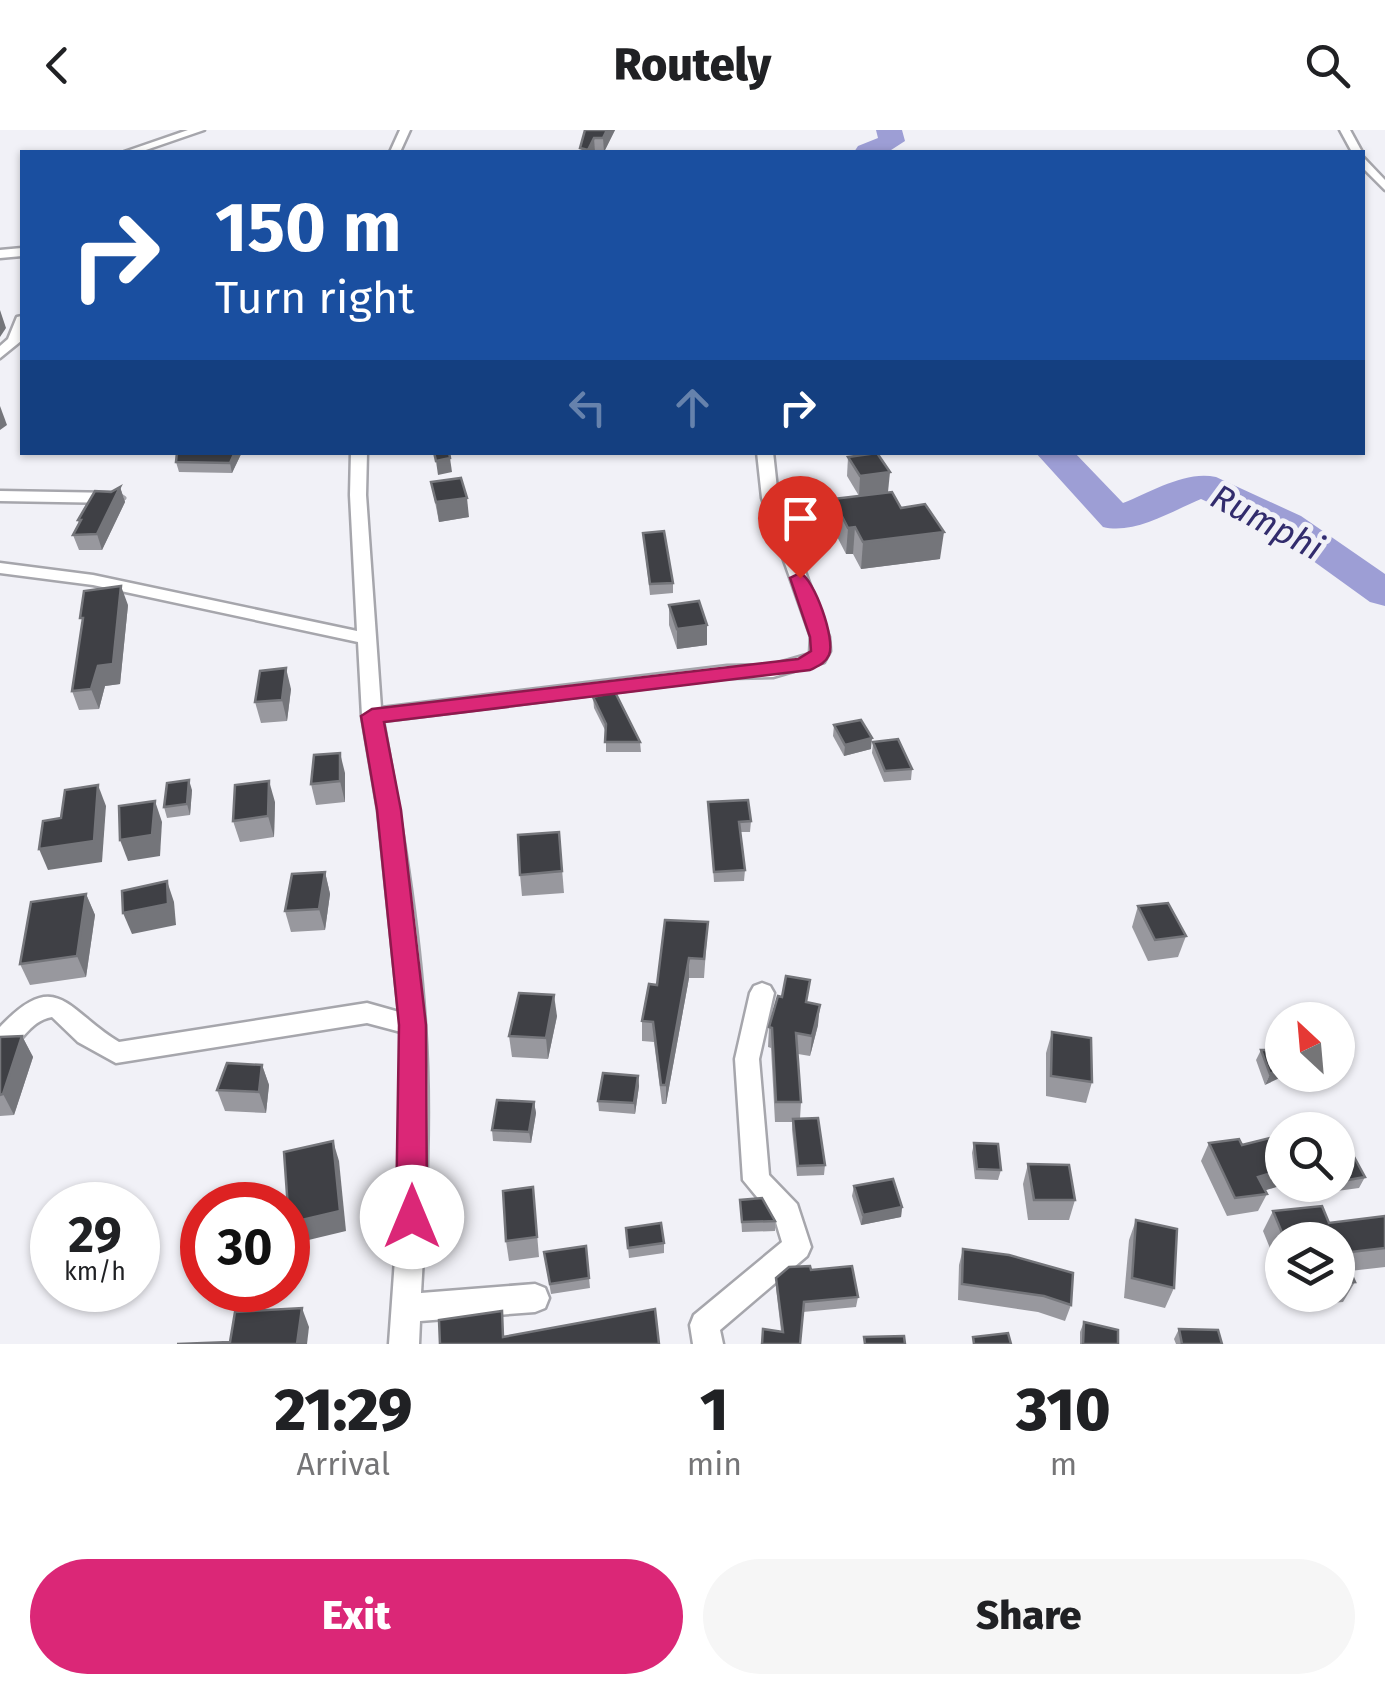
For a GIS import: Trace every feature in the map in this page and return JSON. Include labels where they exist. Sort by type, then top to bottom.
[{"type":"street","points":[[136,150],[199,130]]},
{"type":"street","points":[[1365,163],[1385,187]]},
{"type":"street","points":[[0,354],[14,340],[20,325]]},
{"type":"street","points":[[359,455],[372,716],[389,810],[412,1025],[404,1344]]},
{"type":"street","points":[[372,716],[709,674],[773,671],[816,658],[821,651],[820,637],[770,498],[766,455]]},
{"type":"street","points":[[0,496],[116,498]]},
{"type":"street","points":[[0,568],[144,590],[301,628],[366,638]]},
{"type":"street","points":[[708,1344],[704,1324],[798,1247],[787,1213],[756,1180],[747,1059],[762,992]]},
{"type":"street","points":[[0,1044],[30,1011],[56,1006],[88,1035],[116,1053],[368,1013],[412,1025]]},
{"type":"street","points":[[407,1308],[535,1298]]},
{"type":"building","points":[[585,130],[607,130],[603,138],[594,138],[588,150],[580,148]]},
{"type":"building","points":[[177,455],[234,455],[230,463],[176,462]]},
{"type":"building","points":[[435,455],[450,455],[450,458],[436,461]]},
{"type":"building","points":[[878,455],[890,472],[860,476],[848,457]]},
{"type":"building","points":[[461,478],[467,498],[436,502],[431,482]]},
{"type":"building","points":[[120,487],[97,534],[73,535],[95,491],[111,492]]},
{"type":"building","points":[[892,492],[901,508],[925,504],[944,532],[863,542],[855,527],[848,528],[833,499]]},
{"type":"building","points":[[664,531],[673,583],[650,584],[643,533]]},
{"type":"building","points":[[121,586],[113,664],[98,666],[91,689],[72,691],[84,591]]},
{"type":"building","points":[[699,601],[707,625],[677,629],[669,605]]},
{"type":"building","points":[[286,668],[282,700],[255,702],[260,671]]},
{"type":"building","points":[[615,692],[640,742],[605,742],[606,724],[593,697]]},
{"type":"building","points":[[861,720],[872,738],[845,745],[834,725]]},
{"type":"building","points":[[898,739],[912,769],[885,771],[873,742]]},
{"type":"building","points":[[340,753],[340,781],[311,784],[314,755]]},
{"type":"building","points":[[189,780],[187,804],[164,807],[167,783]]},
{"type":"building","points":[[269,781],[268,816],[233,821],[235,785]]},
{"type":"building","points":[[98,785],[94,841],[39,849],[43,821],[61,818],[65,790]]},
{"type":"building","points":[[748,800],[751,821],[739,822],[745,870],[714,872],[708,802]]},
{"type":"building","points":[[155,801],[152,835],[120,840],[119,806]]},
{"type":"building","points":[[559,832],[562,871],[520,875],[518,835]]},
{"type":"building","points":[[325,872],[319,909],[285,911],[292,874]]},
{"type":"building","points":[[167,881],[168,904],[123,913],[122,891]]},
{"type":"building","points":[[86,894],[77,956],[20,964],[31,902]]},
{"type":"building","points":[[1168,903],[1186,936],[1155,940],[1138,906]]},
{"type":"building","points":[[665,920],[708,922],[704,959],[689,958],[666,1085],[661,1085],[653,1022],[642,1021],[649,984],[657,985]]},
{"type":"building","points":[[786,976],[810,980],[806,1002],[820,1005],[812,1036],[796,1033],[801,1102],[776,1102],[769,1027]]},
{"type":"building","points":[[519,993],[554,995],[546,1038],[509,1036]]},
{"type":"building","points":[[1052,1032],[1091,1038],[1092,1082],[1051,1076]]},
{"type":"building","points":[[22,1036],[3,1094],[0,1095],[0,1037]]},
{"type":"building","points":[[227,1063],[262,1065],[259,1092],[217,1090]]},
{"type":"building","points":[[603,1073],[638,1076],[634,1103],[598,1101]]},
{"type":"building","points":[[497,1100],[534,1102],[529,1132],[492,1130]]},
{"type":"building","points":[[818,1118],[825,1165],[798,1166],[793,1119]]},
{"type":"building","points":[[1239,1139],[1242,1145],[1265,1139],[1265,1175],[1258,1177],[1265,1194],[1235,1198],[1209,1143]]},
{"type":"building","points":[[333,1141],[340,1211],[310,1218],[310,1182],[286,1182],[284,1152]]},
{"type":"building","points":[[974,1143],[998,1144],[1001,1170],[977,1169]]},
{"type":"building","points":[[1355,1159],[1365,1177],[1355,1179]]},
{"type":"building","points":[[1028,1164],[1069,1165],[1075,1200],[1034,1200]]},
{"type":"building","points":[[893,1179],[902,1207],[863,1215],[854,1186]]},
{"type":"building","points":[[533,1187],[537,1237],[506,1241],[503,1191]]},
{"type":"building","points":[[762,1198],[775,1221],[742,1222],[740,1200]]},
{"type":"building","points":[[1322,1206],[1329,1222],[1278,1222],[1273,1211]]},
{"type":"building","points":[[1385,1216],[1385,1248],[1355,1251],[1355,1222],[1337,1222]]},
{"type":"building","points":[[1136,1220],[1177,1229],[1174,1288],[1132,1278]]},
{"type":"building","points":[[661,1223],[664,1243],[628,1248],[626,1228]]},
{"type":"building","points":[[586,1246],[589,1278],[550,1284],[544,1252]]},
{"type":"building","points":[[963,1249],[1009,1255],[1073,1273],[1071,1305],[1044,1296],[962,1284]]},
{"type":"building","points":[[810,1266],[811,1270],[852,1266],[858,1297],[804,1302],[800,1344],[762,1344],[763,1329],[783,1332],[776,1278],[789,1267]]},
{"type":"building","points":[[655,1309],[659,1344],[440,1344],[439,1320],[502,1311],[503,1337]]},
{"type":"building","points":[[235,1312],[301,1312],[297,1344],[177,1344],[230,1342]]},
{"type":"building","points":[[1084,1322],[1118,1330],[1118,1344],[1083,1344]]},
{"type":"building","points":[[1179,1329],[1218,1330],[1222,1344],[1182,1344]]},
{"type":"building","points":[[1008,1333],[1011,1344],[974,1344],[973,1337]]},
{"type":"building","points":[[904,1336],[905,1344],[865,1344],[864,1337]]},
{"type":"waterway","name":"Rumphi","points":[[872,150],[892,141],[889,130]]},
{"type":"waterway","name":"Rumphi","points":[[1056,455],[1117,519],[1202,485],[1287,524],[1385,593]]},
{"type":"route","points":[[412,1217],[412,1025],[389,810],[372,716],[802,665],[821,651],[800,578]]}]
